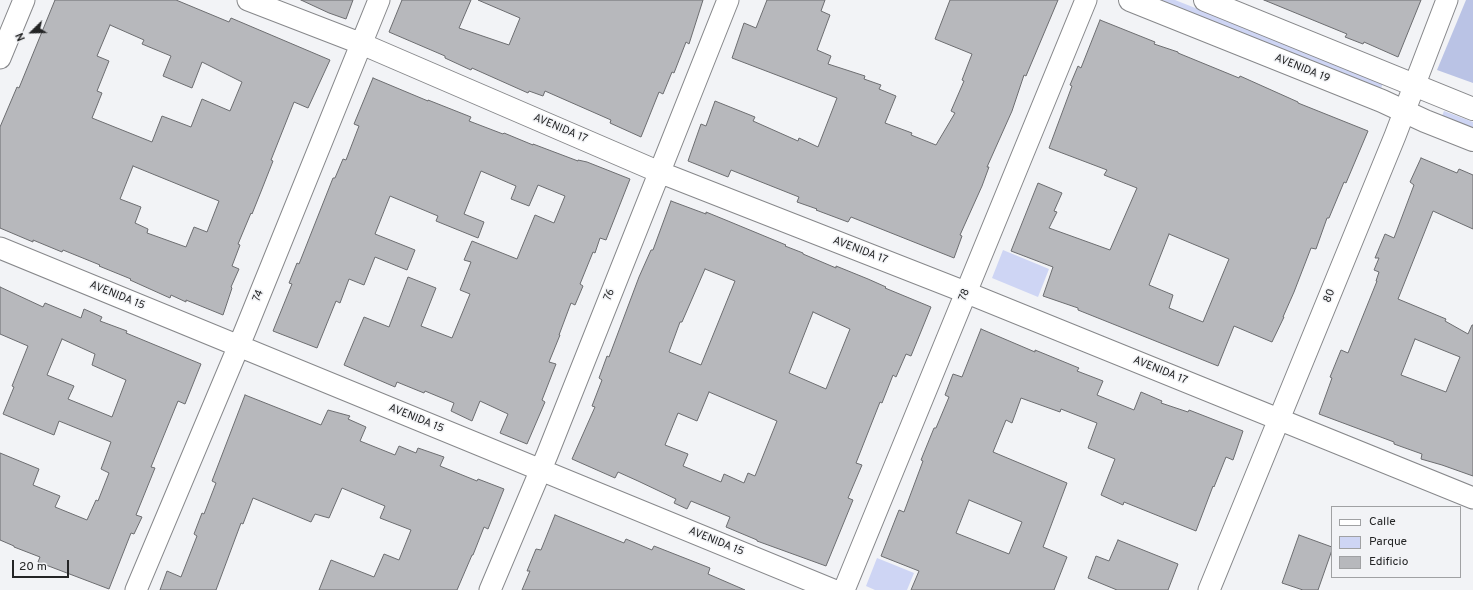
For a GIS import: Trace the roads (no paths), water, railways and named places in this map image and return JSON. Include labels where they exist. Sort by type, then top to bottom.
[{"type":"main road","name":"AVENIDA 19","points":[[1130,0],[1473,140]]},
{"type":"main road","points":[[1205,0],[1415,84],[1473,109]]},
{"type":"street","points":[[0,58],[24,0]]},
{"type":"street","name":"AVENIDA 17","points":[[248,0],[362,44],[658,172],[965,292],[1473,498]]},
{"type":"street","name":"74","points":[[136,590],[239,346],[380,0]]},
{"type":"street","name":"76","points":[[490,590],[540,470],[728,0]]},
{"type":"street","name":"78","points":[[844,590],[1086,0]]},
{"type":"street","name":"80","points":[[1209,590],[1278,419],[1396,136],[1447,0]]},
{"type":"street","name":"AVENIDA 15","points":[[0,248],[833,590]]}]
